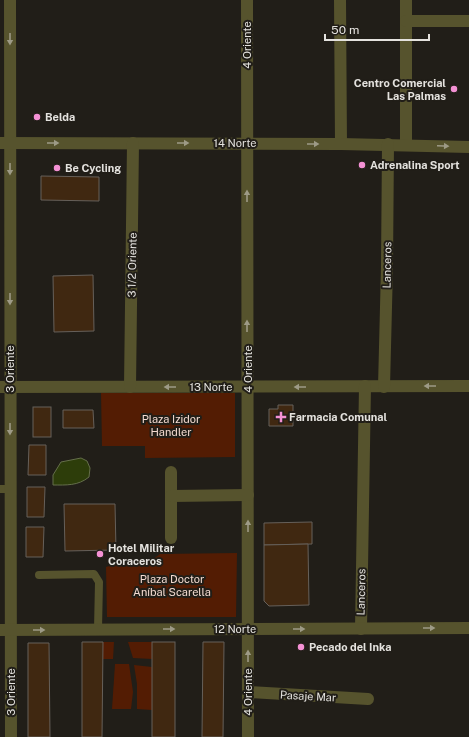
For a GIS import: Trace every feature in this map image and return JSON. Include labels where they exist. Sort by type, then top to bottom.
[{"type":"street","name":"3 Oriente","points":[[10,0],[5,143],[5,630],[11,737]]},
{"type":"street","name":"4 Oriente","points":[[247,0],[248,737]]},
{"type":"street","points":[[340,0],[340,144]]},
{"type":"street","points":[[406,0],[406,145]]},
{"type":"street","points":[[406,21],[469,21]]},
{"type":"street","name":"14 Norte","points":[[5,143],[388,144],[469,147]]},
{"type":"street","name":"3 1/2 Oriente","points":[[130,387],[134,143]]},
{"type":"street","name":"Lanceros","points":[[384,386],[388,144]]},
{"type":"street","name":"Lanceros","points":[[361,629],[365,386]]},
{"type":"street","name":"13 Norte","points":[[5,387],[469,386]]},
{"type":"street","points":[[171,472],[171,538]]},
{"type":"street","points":[[171,496],[248,495]]},
{"type":"street","name":"12 Norte","points":[[5,630],[469,628]]},
{"type":"street","name":"Pasaje Mar","points":[[248,692],[368,699]]},
{"type":"lane","points":[[39,575],[94,574],[99,582],[98,629]]},
{"type":"green space","name":"Plaza Izidor Handler","points":[[101,393],[235,393],[235,457],[145,458],[145,446],[102,446]]},
{"type":"green space","name":"Plaza Doctor Aníbal Scarella","points":[[237,553],[236,617],[107,617],[106,567],[125,561],[152,560],[160,554]]},
{"type":"green space","points":[[103,642],[114,642],[113,659],[103,659]]},
{"type":"green space","points":[[128,642],[152,642],[152,659],[133,658]]},
{"type":"green space","points":[[115,664],[129,664],[133,692],[131,709],[112,709]]},
{"type":"green space","points":[[134,665],[152,667],[152,710],[137,709],[137,684]]},
{"type":"shaded area","points":[[81,458],[87,461],[90,468],[89,477],[81,482],[67,485],[53,485],[53,475],[61,462]]},
{"type":"building","points":[[41,176],[99,177],[99,201],[41,200]]},
{"type":"building","points":[[93,275],[94,331],[54,332],[53,276]]},
{"type":"building","name":"Farmacia Comunal","points":[[278,405],[293,405],[293,426],[269,426],[269,409],[278,409]]},
{"type":"building","points":[[33,407],[51,407],[51,437],[33,437]]},
{"type":"building","points":[[63,410],[93,410],[94,428],[63,428]]},
{"type":"building","points":[[29,445],[46,445],[46,475],[28,475]]},
{"type":"building","points":[[27,487],[45,487],[44,517],[27,517]]},
{"type":"building","points":[[64,504],[115,504],[116,550],[65,551]]},
{"type":"building","points":[[312,522],[312,544],[264,545],[264,523]]},
{"type":"building","points":[[26,527],[44,527],[43,557],[26,557]]},
{"type":"building","points":[[308,544],[309,605],[269,606],[264,601],[264,545]]},
{"type":"building","points":[[82,642],[103,642],[102,737],[82,737]]},
{"type":"building","points":[[152,642],[175,642],[175,737],[152,737]]},
{"type":"building","points":[[203,642],[224,642],[223,737],[202,737]]},
{"type":"building","points":[[28,643],[49,643],[50,737],[28,737]]},
{"type":"place","name":"Centro Comercial Las Palmas","points":[[454,89]]},
{"type":"place","name":"Belda","points":[[37,117]]},
{"type":"place","name":"Adrenalina Sport","points":[[362,165]]},
{"type":"place","name":"Be Cycling","points":[[57,168]]},
{"type":"place","name":"Farmacia Comunal","points":[[281,417]]},
{"type":"place","name":"Hotel Militar Coraceros","points":[[100,554]]},
{"type":"place","name":"Pecado del Inka","points":[[301,647]]}]
